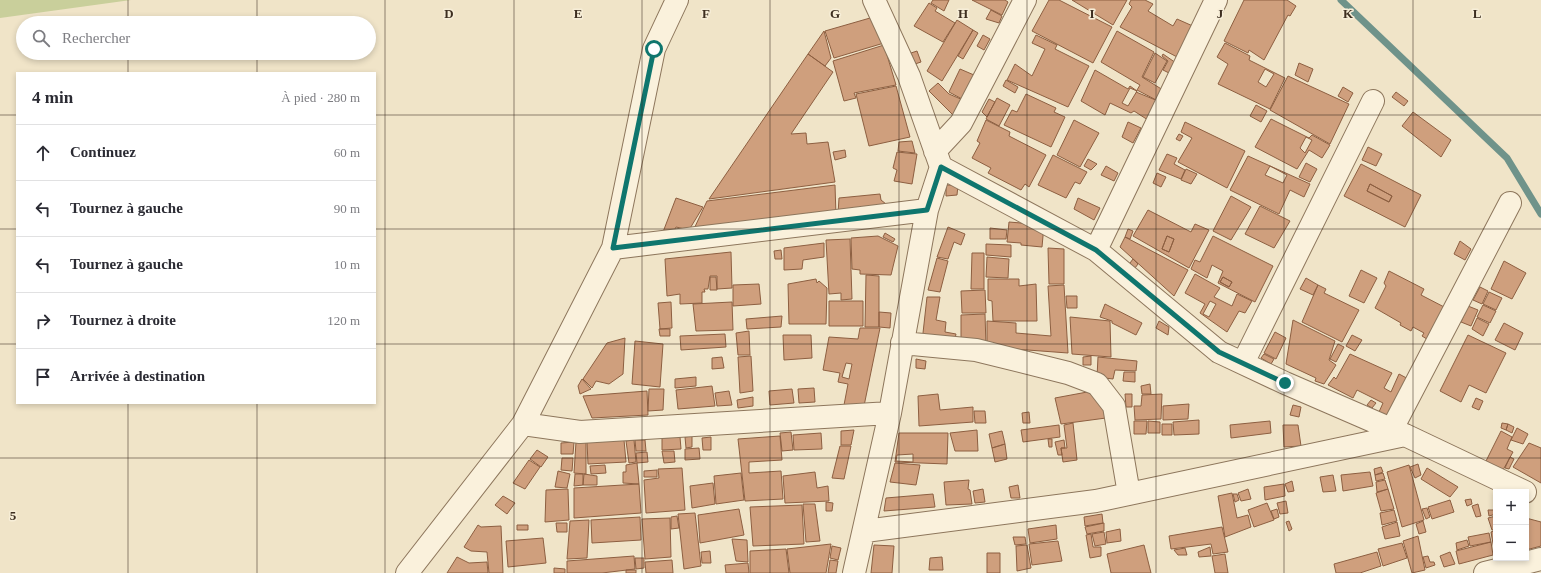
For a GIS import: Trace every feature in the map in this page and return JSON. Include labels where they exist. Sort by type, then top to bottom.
[{"type":"street","points":[[408,573],[523,424],[613,248],[654,49],[677,0]]},
{"type":"street","points":[[874,0],[909,76],[938,159],[1096,250],[1219,352],[1285,383],[1399,432],[1519,489]]},
{"type":"street","points":[[854,573],[890,413],[927,210],[938,159],[961,124],[1025,0]]},
{"type":"street","points":[[1096,250],[1216,0]]},
{"type":"street","points":[[1243,363],[1374,101]]},
{"type":"street","points":[[1399,432],[1510,203]]},
{"type":"street","points":[[613,248],[927,210]]},
{"type":"street","points":[[902,343],[976,350],[1068,373],[1097,384],[1114,406],[1129,494]]},
{"type":"street","points":[[523,424],[580,432],[890,413]]},
{"type":"street","points":[[864,531],[1096,501],[1399,432]]},
{"type":"street","points":[[1529,494],[1541,500]]},
{"type":"street","points":[[1485,573],[1541,559]]},
{"type":"green space","points":[[0,0],[131,0],[0,18]]},
{"type":"building","points":[[933,0],[949,0],[944,11],[931,3]]},
{"type":"building","points":[[972,0],[1005,0],[1008,2],[1002,15]]},
{"type":"building","points":[[1049,0],[1059,0],[1112,27],[1093,63],[1032,31]]},
{"type":"building","points":[[1072,0],[1127,0],[1113,25]]},
{"type":"building","points":[[1131,0],[1145,0],[1153,4],[1148,11],[1173,26],[1177,19],[1195,27],[1179,58],[1120,27],[1132,7],[1129,4]]},
{"type":"building","points":[[1244,0],[1287,0],[1296,6],[1290,16],[1288,15],[1264,60],[1249,50],[1248,53],[1224,41]]},
{"type":"building","points":[[929,3],[937,8],[935,11],[955,23],[943,42],[914,26]]},
{"type":"building","points":[[991,10],[1002,16],[999,23],[986,19]]},
{"type":"building","points":[[877,16],[884,43],[834,58],[825,31]]},
{"type":"building","points":[[957,20],[973,30],[942,81],[927,71]]},
{"type":"building","points":[[973,30],[978,33],[963,59],[958,56]]},
{"type":"building","points":[[824,31],[831,58],[825,66],[808,54]]},
{"type":"building","points":[[1117,31],[1154,52],[1142,77],[1163,90],[1158,101],[1137,90],[1140,85],[1101,62]]},
{"type":"building","points":[[983,35],[990,39],[984,50],[977,46]]},
{"type":"building","points":[[1036,35],[1057,45],[1055,49],[1089,66],[1068,107],[1007,80],[1015,64],[1032,76],[1045,49],[1032,43]]},
{"type":"building","points":[[1225,43],[1250,56],[1249,60],[1285,78],[1270,109],[1218,84],[1228,64],[1217,57]],"holes":[[[1265,69],[1274,74],[1266,87],[1258,82]]]},
{"type":"building","points":[[884,45],[896,85],[854,93],[856,98],[844,101],[833,61]]},
{"type":"building","points":[[917,51],[921,62],[915,64],[911,53]]},
{"type":"building","points":[[1155,53],[1167,61],[1155,83],[1143,77]]},
{"type":"building","points":[[808,54],[833,72],[791,134],[806,133],[807,144],[828,142],[835,182],[709,199]]},
{"type":"building","points":[[1163,54],[1176,63],[1171,74],[1163,70],[1168,61],[1162,56]]},
{"type":"building","points":[[1299,63],[1313,69],[1308,82],[1295,75]]},
{"type":"building","points":[[960,69],[974,75],[962,99],[949,92]]},
{"type":"building","points":[[1095,70],[1128,89],[1130,86],[1137,91],[1130,88],[1122,103],[1128,106],[1136,92],[1158,101],[1148,120],[1134,111],[1131,113],[1110,103],[1105,115],[1081,101]]},
{"type":"building","points":[[1288,76],[1349,104],[1330,144],[1270,110]]},
{"type":"building","points":[[1006,80],[1018,87],[1015,93],[1003,86]]},
{"type":"building","points":[[938,83],[949,94],[963,100],[954,116],[929,91]]},
{"type":"building","points":[[896,86],[910,137],[869,146],[856,94]]},
{"type":"building","points":[[1343,87],[1353,93],[1348,102],[1338,96]]},
{"type":"building","points":[[1396,92],[1408,101],[1404,106],[1392,97]]},
{"type":"building","points":[[1026,94],[1056,108],[1054,112],[1065,117],[1051,147],[1004,125],[1012,110],[1017,112]]},
{"type":"building","points":[[997,98],[1010,105],[999,126],[986,119]]},
{"type":"building","points":[[989,99],[995,102],[987,117],[982,112]]},
{"type":"building","points":[[1256,105],[1267,111],[1261,122],[1250,116]]},
{"type":"building","points":[[1413,112],[1451,140],[1441,157],[1402,126]]},
{"type":"building","points":[[1271,119],[1309,138],[1312,135],[1330,145],[1322,158],[1309,150],[1297,169],[1255,147]],"holes":[[[1306,137],[1312,140],[1305,153],[1300,148]]]},
{"type":"building","points":[[986,120],[1010,132],[1009,136],[1046,155],[1029,187],[1025,184],[1021,190],[988,173],[991,168],[972,158],[980,143],[977,141]]},
{"type":"building","points":[[1074,120],[1099,133],[1080,167],[1057,155]]},
{"type":"building","points":[[1128,122],[1141,128],[1133,143],[1122,137]]},
{"type":"building","points":[[1185,122],[1245,151],[1227,188],[1178,162],[1192,138],[1181,132]]},
{"type":"building","points":[[1179,134],[1183,136],[1180,141],[1176,139]]},
{"type":"building","points":[[912,141],[915,153],[898,151],[899,142]]},
{"type":"building","points":[[1368,147],[1382,154],[1376,166],[1362,160]]},
{"type":"building","points":[[845,150],[846,157],[835,160],[833,152]]},
{"type":"building","points":[[897,152],[917,154],[912,184],[894,181],[897,170],[893,168]]},
{"type":"building","points":[[1167,154],[1177,158],[1174,164],[1185,170],[1181,179],[1159,170]]},
{"type":"building","points":[[1053,155],[1087,172],[1080,184],[1075,182],[1066,198],[1038,185]]},
{"type":"building","points":[[1248,156],[1310,184],[1304,197],[1290,190],[1279,214],[1230,190]]},
{"type":"building","points":[[1088,159],[1097,164],[1091,170],[1084,166]]},
{"type":"building","points":[[1306,163],[1317,169],[1310,182],[1299,177]]},
{"type":"building","points":[[1361,164],[1421,195],[1405,227],[1344,196]],"holes":[[[1370,184],[1392,196],[1389,202],[1367,191]]]},
{"type":"building","points":[[1106,166],[1118,173],[1114,181],[1101,175]]},
{"type":"building","points":[[1270,166],[1287,175],[1283,183],[1265,175]]},
{"type":"building","points":[[1186,169],[1197,174],[1191,184],[1181,180]]},
{"type":"building","points":[[1157,173],[1166,177],[1161,187],[1153,183]]},
{"type":"building","points":[[1370,184],[1392,196],[1389,202],[1367,191]]},
{"type":"building","points":[[835,185],[836,216],[693,231],[707,201]]},
{"type":"building","points":[[946,185],[958,185],[957,195],[946,196]]},
{"type":"building","points":[[880,194],[881,200],[886,204],[880,209],[838,214],[839,198]]},
{"type":"building","points":[[1231,196],[1251,207],[1231,240],[1213,231]]},
{"type":"building","points":[[676,198],[703,207],[689,230],[676,227],[672,235],[663,232]]},
{"type":"building","points":[[1078,198],[1100,208],[1094,220],[1074,209]]},
{"type":"building","points":[[1260,206],[1290,221],[1274,248],[1245,234]]},
{"type":"building","points":[[1148,210],[1191,232],[1195,224],[1209,230],[1189,268],[1133,236]],"holes":[[[1167,236],[1174,239],[1169,252],[1162,249]]]},
{"type":"building","points":[[1009,222],[1044,225],[1042,247],[1007,242]]},
{"type":"building","points":[[948,227],[965,234],[961,245],[954,242],[948,259],[937,257]]},
{"type":"building","points":[[990,228],[1007,230],[1006,239],[990,239]]},
{"type":"building","points":[[1128,229],[1133,231],[1130,239],[1125,237]]},
{"type":"building","points":[[885,233],[895,239],[893,242],[883,237]]},
{"type":"building","points":[[878,236],[898,246],[891,275],[860,274],[860,270],[852,269],[851,238]]},
{"type":"building","points":[[1167,236],[1174,239],[1169,252],[1162,249]]},
{"type":"building","points":[[1213,236],[1273,266],[1255,302],[1218,283],[1223,271],[1212,265],[1207,278],[1191,269],[1195,260],[1200,262]],"holes":[[[1223,277],[1232,282],[1229,287],[1220,282]]]},
{"type":"building","points":[[1125,237],[1188,270],[1174,296],[1120,247]]},
{"type":"building","points":[[850,239],[852,299],[841,300],[841,293],[829,294],[826,240]]},
{"type":"building","points":[[1460,241],[1471,249],[1465,260],[1454,254]]},
{"type":"building","points":[[824,243],[824,257],[803,260],[802,269],[784,270],[784,248]]},
{"type":"building","points":[[986,244],[1011,245],[1011,257],[986,255]]},
{"type":"building","points":[[1048,248],[1064,249],[1064,284],[1049,284]]},
{"type":"building","points":[[781,250],[782,259],[775,259],[774,251]]},
{"type":"building","points":[[731,252],[732,288],[717,289],[717,276],[710,276],[708,289],[704,289],[705,292],[702,292],[702,303],[680,304],[680,294],[667,296],[665,259]]},
{"type":"building","points":[[972,253],[984,253],[984,289],[971,289]]},
{"type":"building","points":[[987,257],[1009,259],[1008,278],[986,277]]},
{"type":"building","points":[[937,258],[948,261],[940,292],[928,290]]},
{"type":"building","points":[[1133,259],[1138,264],[1135,268],[1130,263]]},
{"type":"building","points":[[1504,261],[1526,273],[1512,299],[1491,289]]},
{"type":"building","points":[[1361,270],[1377,278],[1364,303],[1349,296]]},
{"type":"building","points":[[1389,271],[1424,289],[1421,295],[1448,309],[1430,341],[1422,336],[1424,333],[1413,327],[1411,331],[1400,325],[1401,323],[1375,308],[1386,286],[1384,283]]},
{"type":"building","points":[[1195,274],[1220,288],[1214,297],[1232,306],[1237,294],[1252,301],[1245,313],[1239,311],[1227,332],[1200,313],[1205,304],[1185,293]],"holes":[[[1210,301],[1216,304],[1209,317],[1203,314]]]},
{"type":"building","points":[[866,275],[879,276],[879,327],[865,327]]},
{"type":"building","points":[[710,277],[716,277],[717,290],[710,290]]},
{"type":"building","points":[[1223,277],[1232,282],[1229,287],[1220,282]]},
{"type":"building","points":[[1306,278],[1318,285],[1313,295],[1300,289]]},
{"type":"building","points":[[816,279],[817,283],[819,281],[827,288],[826,324],[789,324],[788,284]]},
{"type":"building","points":[[988,279],[1019,279],[1019,286],[1036,284],[1037,321],[993,321],[992,301],[988,300]]},
{"type":"building","points":[[759,284],[761,304],[733,306],[733,285]]},
{"type":"building","points":[[1064,285],[1068,353],[987,347],[987,321],[1016,323],[1016,333],[1051,336],[1048,286]]},
{"type":"building","points":[[1318,285],[1326,289],[1324,293],[1359,310],[1342,342],[1302,322]]},
{"type":"building","points":[[1480,287],[1488,291],[1482,304],[1473,300]]},
{"type":"building","points":[[985,290],[986,313],[962,313],[961,291]]},
{"type":"building","points":[[1489,292],[1502,298],[1496,310],[1483,304]]},
{"type":"building","points":[[1066,296],[1077,296],[1077,308],[1067,308]]},
{"type":"building","points":[[927,297],[940,297],[936,320],[946,322],[945,332],[956,334],[954,343],[922,342]]},
{"type":"building","points":[[829,301],[863,301],[863,326],[829,326]]},
{"type":"building","points":[[671,302],[672,328],[660,329],[658,303]]},
{"type":"building","points":[[732,302],[733,330],[696,331],[693,304]]},
{"type":"building","points":[[1105,304],[1142,323],[1136,335],[1112,323],[1112,321],[1100,317]]},
{"type":"building","points":[[1483,305],[1496,311],[1490,323],[1477,317]]},
{"type":"building","points":[[1468,306],[1478,310],[1471,326],[1461,322]]},
{"type":"building","points":[[879,312],[891,313],[890,328],[879,327]]},
{"type":"building","points":[[985,314],[986,346],[961,346],[961,315]]},
{"type":"building","points":[[782,316],[781,327],[747,329],[746,319]]},
{"type":"building","points":[[1070,317],[1110,321],[1111,357],[1072,354]]},
{"type":"building","points":[[1477,318],[1489,324],[1483,336],[1472,329]]},
{"type":"building","points":[[1293,320],[1335,341],[1329,360],[1336,365],[1324,384],[1315,381],[1316,378],[1286,364]]},
{"type":"building","points":[[1159,321],[1169,327],[1168,335],[1156,328]]},
{"type":"building","points":[[1504,323],[1523,333],[1515,350],[1495,340]]},
{"type":"building","points":[[860,328],[880,328],[864,406],[844,405],[848,384],[838,382],[840,373],[823,370],[829,337],[858,339]],"holes":[[[846,363],[852,364],[849,379],[842,377]]]},
{"type":"building","points":[[659,329],[670,329],[670,336],[660,336]]},
{"type":"building","points":[[749,331],[750,355],[738,355],[736,333]]},
{"type":"building","points":[[1275,332],[1286,338],[1276,359],[1264,353]]},
{"type":"building","points":[[725,334],[726,347],[681,350],[680,336]]},
{"type":"building","points":[[783,335],[811,335],[812,358],[784,360]]},
{"type":"building","points":[[1352,335],[1362,340],[1355,351],[1346,346]]},
{"type":"building","points":[[1468,335],[1506,353],[1486,393],[1469,385],[1461,402],[1440,391]]},
{"type":"building","points":[[625,338],[623,374],[609,384],[596,381],[592,388],[583,379],[607,343]]},
{"type":"building","points":[[635,341],[663,344],[660,387],[632,384]]},
{"type":"building","points":[[1338,344],[1344,347],[1336,362],[1330,359]]},
{"type":"building","points":[[1264,354],[1274,359],[1271,364],[1261,358]]},
{"type":"building","points":[[1350,354],[1392,373],[1384,388],[1391,392],[1399,374],[1414,382],[1395,420],[1379,412],[1383,403],[1357,390],[1353,398],[1328,385],[1334,377],[1336,379]]},
{"type":"building","points":[[751,356],[753,391],[740,393],[738,357]]},
{"type":"building","points":[[1091,356],[1091,365],[1083,365],[1083,357]]},
{"type":"building","points":[[722,357],[724,368],[712,369],[712,358]]},
{"type":"building","points":[[1098,357],[1137,361],[1136,371],[1115,370],[1113,379],[1097,377]]},
{"type":"building","points":[[916,359],[926,361],[925,369],[916,368]]},
{"type":"building","points":[[1124,372],[1135,372],[1135,382],[1123,381]]},
{"type":"building","points":[[696,377],[696,386],[675,388],[675,379]]},
{"type":"building","points":[[582,379],[591,389],[580,394],[578,386]]},
{"type":"building","points":[[1150,384],[1151,394],[1142,394],[1141,386]]},
{"type":"building","points":[[712,386],[715,406],[678,409],[676,390]]},
{"type":"building","points":[[814,388],[815,402],[799,403],[798,389]]},
{"type":"building","points":[[649,389],[664,389],[663,410],[648,411]]},
{"type":"building","points":[[792,389],[794,403],[770,405],[769,391]]},
{"type":"building","points":[[1098,390],[1106,418],[1061,424],[1055,398]]},
{"type":"building","points":[[647,391],[648,415],[592,418],[583,396]]},
{"type":"building","points":[[729,391],[732,405],[717,406],[715,393]]},
{"type":"building","points":[[938,394],[940,410],[973,407],[973,422],[919,426],[918,396]]},
{"type":"building","points":[[1125,394],[1132,394],[1132,407],[1126,407]]},
{"type":"building","points":[[1162,394],[1161,419],[1135,420],[1134,406],[1141,406],[1142,395]]},
{"type":"building","points":[[753,397],[753,406],[738,408],[737,400]]},
{"type":"building","points":[[1476,398],[1483,401],[1479,410],[1472,407]]},
{"type":"building","points":[[1371,400],[1376,403],[1372,408],[1367,405]]},
{"type":"building","points":[[1189,404],[1188,419],[1163,420],[1163,406]]},
{"type":"building","points":[[1293,405],[1301,407],[1299,417],[1290,415]]},
{"type":"building","points":[[974,411],[985,411],[986,423],[975,423]]},
{"type":"building","points":[[1029,412],[1030,423],[1023,423],[1022,413]]},
{"type":"building","points":[[1199,420],[1199,434],[1174,435],[1173,422]]},
{"type":"building","points":[[1134,421],[1147,421],[1146,434],[1134,434]]},
{"type":"building","points":[[1148,421],[1160,422],[1160,433],[1148,433]]},
{"type":"building","points":[[1270,421],[1271,433],[1231,438],[1230,425]]},
{"type":"building","points":[[1073,423],[1077,460],[1063,462],[1061,448],[1067,448],[1064,425]]},
{"type":"building","points":[[1502,423],[1508,424],[1506,430],[1501,428]]},
{"type":"building","points":[[1162,424],[1172,424],[1172,435],[1162,435]]},
{"type":"building","points":[[1508,424],[1514,427],[1512,433],[1506,430]]},
{"type":"building","points":[[1059,425],[1060,437],[1023,442],[1021,430]]},
{"type":"building","points":[[1283,425],[1298,425],[1301,446],[1284,447]]},
{"type":"building","points":[[1517,428],[1528,434],[1523,444],[1511,440]]},
{"type":"building","points":[[854,430],[851,445],[841,445],[841,431]]},
{"type":"building","points":[[977,430],[978,451],[955,451],[950,433]]},
{"type":"building","points":[[1002,431],[1005,444],[992,448],[989,434]]},
{"type":"building","points":[[1501,431],[1512,437],[1507,449],[1513,452],[1503,470],[1486,461]]},
{"type":"building","points":[[791,432],[793,450],[782,451],[780,433]]},
{"type":"building","points":[[821,433],[822,449],[794,450],[793,435]]},
{"type":"building","points":[[899,433],[948,433],[947,464],[895,462]],"holes":[[[913,454],[913,462],[896,461],[897,455]]]},
{"type":"building","points":[[692,436],[692,447],[686,448],[685,437]]},
{"type":"building","points":[[780,436],[782,460],[749,462],[749,473],[781,471],[783,499],[745,501],[738,439]]},
{"type":"building","points":[[680,437],[681,449],[662,450],[662,438]]},
{"type":"building","points":[[711,437],[711,450],[703,450],[702,438]]},
{"type":"building","points":[[1048,439],[1052,439],[1052,447],[1049,447]]},
{"type":"building","points":[[624,440],[626,462],[588,464],[587,442]]},
{"type":"building","points":[[634,440],[636,462],[629,463],[626,441]]},
{"type":"building","points":[[635,440],[645,440],[646,451],[636,451]]},
{"type":"building","points":[[1064,440],[1065,448],[1061,448],[1062,455],[1058,455],[1055,442]]},
{"type":"building","points":[[586,441],[586,474],[574,473],[576,442]]},
{"type":"building","points":[[574,442],[573,454],[561,454],[561,443]]},
{"type":"building","points":[[1529,443],[1541,448],[1541,483],[1513,467]]},
{"type":"building","points":[[1005,444],[1007,459],[995,462],[992,448]]},
{"type":"building","points":[[840,446],[851,446],[844,479],[832,478]]},
{"type":"building","points":[[699,448],[700,459],[685,460],[685,449]]},
{"type":"building","points":[[537,450],[548,457],[541,467],[530,459]]},
{"type":"building","points":[[662,451],[674,451],[675,462],[664,463]]},
{"type":"building","points":[[647,452],[648,462],[637,463],[636,453]]},
{"type":"building","points":[[1510,457],[1514,459],[1509,469],[1505,468]]},
{"type":"building","points":[[562,458],[573,458],[572,471],[561,470]]},
{"type":"building","points":[[529,460],[540,467],[525,489],[513,483]]},
{"type":"building","points":[[637,463],[639,484],[623,483],[623,472],[626,472],[626,465]]},
{"type":"building","points":[[895,463],[920,465],[916,485],[890,482]]},
{"type":"building","points":[[1418,464],[1421,475],[1415,478],[1410,467]]},
{"type":"building","points":[[605,465],[606,473],[591,474],[590,466]]},
{"type":"building","points":[[1409,465],[1424,520],[1402,527],[1387,472]]},
{"type":"building","points":[[1381,467],[1383,472],[1375,475],[1374,469]]},
{"type":"building","points":[[682,468],[685,510],[646,513],[644,480],[659,478],[658,469]]},
{"type":"building","points":[[1427,468],[1458,487],[1450,497],[1421,479]]},
{"type":"building","points":[[657,470],[657,477],[644,477],[644,471]]},
{"type":"building","points":[[558,471],[570,474],[567,488],[555,487]]},
{"type":"building","points":[[815,472],[817,488],[828,486],[829,501],[785,503],[783,476]]},
{"type":"building","points":[[1370,472],[1373,486],[1343,491],[1341,475]]},
{"type":"building","points":[[741,473],[744,500],[716,504],[714,476]]},
{"type":"building","points":[[1383,473],[1385,479],[1376,481],[1375,475]]},
{"type":"building","points":[[575,474],[583,474],[583,485],[574,486]]},
{"type":"building","points":[[584,474],[597,476],[597,485],[583,485]]},
{"type":"building","points":[[1333,475],[1336,491],[1323,492],[1320,477]]},
{"type":"building","points":[[969,480],[968,489],[970,490],[972,504],[946,505],[944,482]]},
{"type":"building","points":[[1385,480],[1388,489],[1377,492],[1376,482]]},
{"type":"building","points":[[1292,481],[1294,491],[1288,492],[1285,484]]},
{"type":"building","points":[[713,483],[715,504],[692,508],[690,486]]},
{"type":"building","points":[[639,484],[641,513],[574,518],[574,488]]},
{"type":"building","points":[[1284,484],[1285,496],[1265,500],[1264,487]]},
{"type":"building","points":[[1018,485],[1020,498],[1011,498],[1009,487]]},
{"type":"building","points":[[568,489],[569,520],[545,522],[546,490]]},
{"type":"building","points":[[983,489],[985,502],[975,503],[973,491]]},
{"type":"building","points":[[1248,489],[1251,499],[1241,501],[1238,493]]},
{"type":"building","points":[[1388,489],[1394,509],[1381,511],[1376,493]]},
{"type":"building","points":[[1232,493],[1237,518],[1248,515],[1251,527],[1225,537],[1218,496]]},
{"type":"building","points":[[933,494],[935,507],[884,511],[886,498]]},
{"type":"building","points":[[1233,494],[1237,494],[1239,500],[1235,502]]},
{"type":"building","points":[[503,496],[515,503],[507,514],[495,505]]},
{"type":"building","points":[[1471,499],[1472,504],[1467,506],[1465,500]]},
{"type":"building","points":[[1450,500],[1454,512],[1432,519],[1428,507]]},
{"type":"building","points":[[1286,501],[1288,513],[1280,514],[1277,503]]},
{"type":"building","points":[[826,502],[833,503],[832,511],[826,511]]},
{"type":"building","points":[[1267,503],[1274,520],[1254,527],[1248,510]]},
{"type":"building","points":[[803,504],[815,504],[820,541],[806,542]]},
{"type":"building","points":[[1478,504],[1481,516],[1476,517],[1472,506]]},
{"type":"building","points":[[802,505],[804,544],[753,546],[750,507]]},
{"type":"building","points":[[1427,508],[1430,517],[1426,519],[1422,509]]},
{"type":"building","points":[[739,509],[744,535],[700,543],[698,515]]},
{"type":"building","points":[[1277,509],[1279,517],[1274,519],[1271,511]]},
{"type":"building","points":[[1394,510],[1397,521],[1382,525],[1380,513]]},
{"type":"building","points":[[1488,510],[1493,510],[1493,515],[1489,516]]},
{"type":"building","points":[[695,513],[701,566],[684,569],[678,514]]},
{"type":"building","points":[[1102,514],[1103,523],[1085,526],[1084,517]]},
{"type":"building","points":[[677,516],[679,528],[671,529],[671,517]]},
{"type":"building","points":[[640,517],[641,540],[592,543],[591,520]]},
{"type":"building","points":[[1493,517],[1493,530],[1492,530],[1488,518]]},
{"type":"building","points":[[670,518],[671,557],[645,559],[642,519]]},
{"type":"building","points":[[1529,519],[1541,522],[1541,546],[1529,549]]},
{"type":"building","points":[[589,520],[587,558],[567,559],[570,521]]},
{"type":"building","points":[[1289,521],[1292,529],[1289,531],[1286,522]]},
{"type":"building","points":[[1423,521],[1426,532],[1419,534],[1416,524]]},
{"type":"building","points":[[1397,522],[1400,536],[1385,539],[1382,527]]},
{"type":"building","points":[[556,523],[567,523],[567,532],[557,532]]},
{"type":"building","points":[[1104,523],[1104,531],[1087,534],[1085,527]]},
{"type":"building","points":[[478,525],[481,527],[501,526],[503,573],[489,573],[487,552],[471,551],[464,547]]},
{"type":"building","points":[[517,525],[528,525],[528,530],[517,530]]},
{"type":"building","points":[[1056,525],[1057,539],[1030,543],[1028,529]]},
{"type":"building","points":[[1222,527],[1228,552],[1213,554],[1211,544],[1171,549],[1169,536]]},
{"type":"building","points":[[1120,529],[1121,541],[1107,543],[1106,532]]},
{"type":"building","points":[[1493,531],[1493,544],[1491,532]]},
{"type":"building","points":[[1104,532],[1106,544],[1095,546],[1092,534]]},
{"type":"building","points":[[1489,533],[1491,542],[1470,546],[1468,537]]},
{"type":"building","points":[[1091,534],[1093,547],[1101,547],[1101,556],[1090,558],[1086,535]]},
{"type":"building","points":[[1418,536],[1425,570],[1412,573],[1403,541]]},
{"type":"building","points":[[1013,537],[1025,537],[1026,544],[1015,545]]},
{"type":"building","points":[[543,538],[546,563],[508,567],[506,541]]},
{"type":"building","points":[[732,539],[747,540],[748,562],[736,561]]},
{"type":"building","points":[[1467,540],[1469,546],[1457,550],[1456,543]]},
{"type":"building","points":[[1058,541],[1062,561],[1032,565],[1029,544]]},
{"type":"building","points":[[1491,542],[1493,555],[1459,564],[1456,551]]},
{"type":"building","points":[[1402,543],[1407,558],[1383,566],[1378,549]]},
{"type":"building","points":[[831,544],[826,573],[790,573],[787,549]]},
{"type":"building","points":[[874,545],[894,546],[892,573],[871,573]]},
{"type":"building","points":[[1027,545],[1031,568],[1017,571],[1016,546]]},
{"type":"building","points":[[1144,545],[1151,573],[1111,573],[1107,554]]},
{"type":"building","points":[[832,546],[841,548],[838,560],[830,558]]},
{"type":"building","points":[[1210,547],[1211,556],[1199,557],[1198,552]]},
{"type":"building","points":[[1185,548],[1187,555],[1178,555],[1174,550]]},
{"type":"building","points":[[786,549],[789,573],[750,573],[750,551]]},
{"type":"building","points":[[710,551],[711,563],[702,563],[701,552]]},
{"type":"building","points":[[1377,552],[1381,566],[1360,573],[1336,573],[1334,564]]},
{"type":"building","points":[[1450,552],[1455,564],[1444,567],[1440,556]]},
{"type":"building","points":[[987,553],[1000,553],[1000,573],[987,573]]},
{"type":"building","points":[[1225,554],[1228,573],[1215,573],[1212,556]]},
{"type":"building","points":[[634,556],[635,569],[602,573],[567,573],[567,561]]},
{"type":"building","points":[[1428,556],[1430,562],[1434,562],[1435,565],[1426,568],[1423,557]]},
{"type":"building","points":[[457,557],[469,563],[487,562],[488,573],[447,573]]},
{"type":"building","points":[[942,557],[943,570],[929,570],[930,558]]},
{"type":"building","points":[[635,558],[644,558],[644,568],[636,569]]},
{"type":"building","points":[[672,560],[673,573],[646,573],[645,562]]},
{"type":"building","points":[[830,560],[838,561],[836,573],[828,573]]},
{"type":"building","points":[[748,563],[749,573],[726,573],[725,565]]},
{"type":"building","points":[[554,568],[565,569],[565,573],[554,573]]},
{"type":"building","points":[[626,570],[636,570],[636,573],[626,573]]},
{"type":"waterway","points":[[1341,0],[1507,158],[1541,214]]},
{"type":"route","points":[[654,49],[613,248],[927,210],[941,167],[1096,250],[1219,352],[1285,383]]}]
